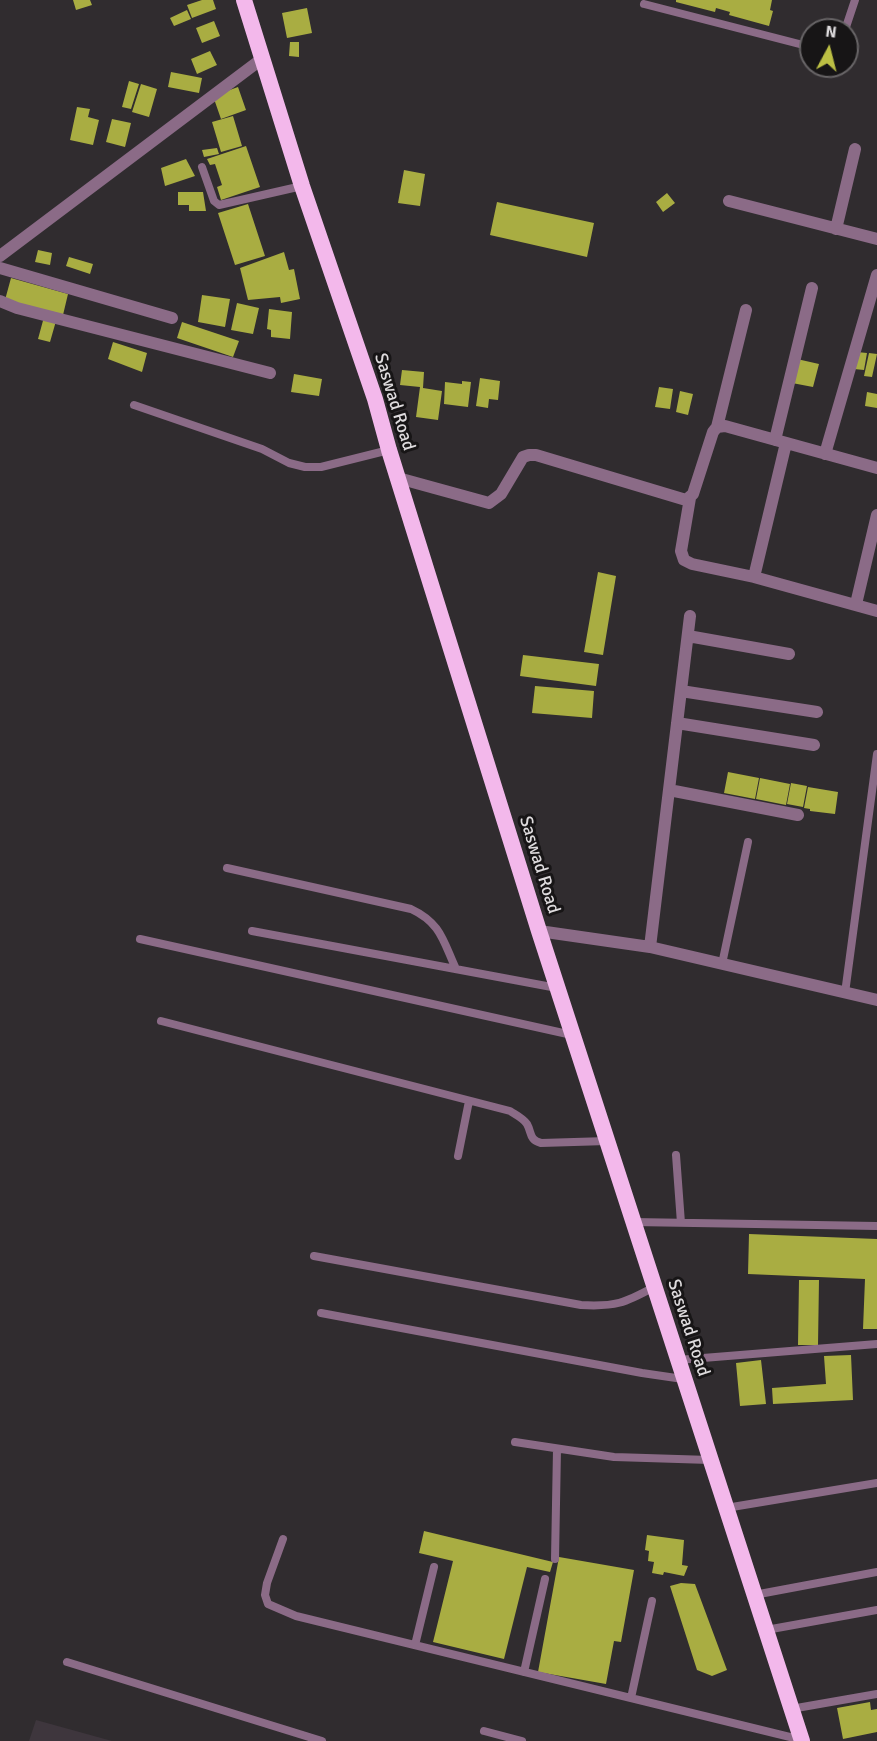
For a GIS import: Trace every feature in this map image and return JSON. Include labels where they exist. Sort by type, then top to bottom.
[{"type":"highway","name":"Saswad Road","points":[[244,0],[302,186],[375,399],[539,931],[802,1741]]},
{"type":"street","points":[[0,256],[263,58]]},
{"type":"street","points":[[836,229],[855,149]]},
{"type":"street","points":[[729,201],[877,239]]},
{"type":"street","points":[[0,268],[172,318]]},
{"type":"street","points":[[825,454],[877,275]]},
{"type":"street","points":[[754,577],[812,288]]},
{"type":"street","points":[[0,301],[17,308],[270,373]]},
{"type":"street","points":[[746,310],[717,427],[713,432],[690,498],[681,551],[684,560],[692,564],[754,577],[877,611]]},
{"type":"street","points":[[717,427],[725,426],[877,468]]},
{"type":"street","points":[[398,478],[489,503],[501,494],[523,457],[529,454],[676,498],[686,500],[690,498]]},
{"type":"street","points":[[856,604],[877,515]]},
{"type":"street","points":[[650,947],[690,616]]},
{"type":"street","points":[[688,636],[789,654]]},
{"type":"street","points":[[681,691],[817,712]]},
{"type":"street","points":[[677,723],[814,745]]},
{"type":"street","points":[[669,790],[798,815]]},
{"type":"street","points":[[539,931],[650,947],[877,1000]]},
{"type":"lane","points":[[849,18],[855,0]]},
{"type":"lane","points":[[644,4],[799,44]]},
{"type":"lane","points":[[202,167],[214,201],[219,205],[302,186]]},
{"type":"lane","points":[[134,405],[262,449],[289,463],[305,468],[321,467],[389,450]]},
{"type":"lane","points":[[845,993],[877,754]]},
{"type":"lane","points":[[722,964],[748,842]]},
{"type":"lane","points":[[227,868],[411,909],[426,916],[436,926],[456,969]]},
{"type":"lane","points":[[252,931],[558,988]]},
{"type":"lane","points":[[140,939],[573,1035]]},
{"type":"lane","points":[[161,1021],[510,1111],[527,1124],[530,1137],[535,1142],[607,1141]]},
{"type":"lane","points":[[458,1156],[470,1101]]},
{"type":"lane","points":[[676,1155],[681,1223]]},
{"type":"lane","points":[[633,1222],[877,1226]]},
{"type":"lane","points":[[314,1256],[581,1305],[604,1306],[626,1302],[654,1287]]},
{"type":"lane","points":[[321,1313],[684,1379]]},
{"type":"lane","points":[[678,1360],[877,1344]]},
{"type":"lane","points":[[515,1442],[614,1457],[710,1460]]},
{"type":"lane","points":[[555,1559],[557,1449]]},
{"type":"lane","points":[[726,1508],[877,1483]]},
{"type":"lane","points":[[283,1539],[265,1595],[268,1604],[296,1616],[802,1741]]},
{"type":"lane","points":[[415,1645],[434,1567]]},
{"type":"lane","points":[[754,1595],[877,1572]]},
{"type":"lane","points":[[524,1672],[545,1579]]},
{"type":"lane","points":[[631,1698],[652,1601]]},
{"type":"lane","points":[[766,1630],[877,1610]]},
{"type":"lane","points":[[67,1662],[322,1741]]},
{"type":"lane","points":[[791,1709],[877,1694]]},
{"type":"lane","points":[[484,1731],[522,1741]]},
{"type":"shaded area","points":[[36,1720],[112,1741],[29,1741]]},
{"type":"building","points":[[73,0],[90,0],[92,5],[76,10]]},
{"type":"building","points":[[202,0],[213,0],[216,9],[192,18],[187,5]]},
{"type":"building","points":[[676,0],[772,0],[770,10],[773,11],[769,26],[729,15],[730,12],[716,8],[715,12],[676,2]]},
{"type":"building","points":[[307,8],[312,33],[287,38],[282,13]]},
{"type":"building","points":[[187,10],[191,19],[174,26],[170,18]]},
{"type":"building","points":[[214,21],[220,36],[202,43],[196,28]]},
{"type":"building","points":[[290,42],[299,42],[299,57],[289,56]]},
{"type":"building","points":[[210,51],[217,65],[197,74],[191,59]]},
{"type":"building","points":[[171,72],[202,78],[199,93],[168,87]]},
{"type":"building","points":[[129,81],[139,84],[131,109],[122,107]]},
{"type":"building","points":[[141,84],[157,89],[149,117],[132,112]]},
{"type":"building","points":[[238,87],[246,110],[221,119],[213,96]]},
{"type":"building","points":[[77,107],[90,109],[88,117],[99,120],[93,145],[70,140]]},
{"type":"building","points":[[233,116],[242,146],[221,152],[212,122]]},
{"type":"building","points":[[112,119],[131,123],[125,147],[106,142]]},
{"type":"building","points":[[246,146],[260,187],[221,200],[217,187],[222,185],[215,164],[210,165],[207,159]]},
{"type":"building","points":[[217,148],[219,154],[204,157],[202,150]]},
{"type":"building","points":[[186,159],[195,176],[165,186],[161,168]]},
{"type":"building","points":[[404,170],[425,174],[420,206],[398,203]]},
{"type":"building","points":[[178,192],[203,192],[206,211],[189,211],[189,205],[178,205]]},
{"type":"building","points":[[667,193],[675,203],[663,212],[656,202]]},
{"type":"building","points":[[497,202],[594,223],[587,257],[490,235]]},
{"type":"building","points":[[248,204],[265,256],[235,265],[218,213]]},
{"type":"building","points":[[38,250],[52,253],[50,265],[35,262]]},
{"type":"building","points":[[284,252],[289,270],[294,269],[300,299],[281,303],[280,297],[248,300],[240,268]]},
{"type":"building","points":[[69,257],[93,264],[90,274],[66,266]]},
{"type":"building","points":[[11,278],[68,294],[63,315],[5,300]]},
{"type":"building","points":[[202,295],[230,299],[225,327],[198,322]]},
{"type":"building","points":[[237,303],[259,308],[253,334],[231,330]]},
{"type":"building","points":[[269,309],[292,312],[290,339],[271,337],[271,330],[267,329]]},
{"type":"building","points":[[44,317],[56,321],[50,342],[38,339]]},
{"type":"building","points":[[182,322],[239,341],[233,357],[177,338]]},
{"type":"building","points":[[113,342],[147,353],[142,372],[108,359]]},
{"type":"building","points":[[857,352],[867,353],[864,370],[854,369]]},
{"type":"building","points":[[869,353],[877,354],[872,377],[864,376]]},
{"type":"building","points":[[797,359],[819,364],[813,387],[792,383]]},
{"type":"building","points":[[402,370],[424,372],[423,388],[442,391],[438,420],[416,417],[420,387],[400,385]]},
{"type":"building","points":[[294,374],[322,379],[319,396],[291,392]]},
{"type":"building","points":[[480,378],[500,381],[498,400],[489,399],[488,408],[476,406]]},
{"type":"building","points":[[462,381],[471,382],[468,407],[444,404],[445,382],[462,384]]},
{"type":"building","points":[[659,387],[673,389],[670,409],[655,407]]},
{"type":"building","points":[[680,391],[693,394],[688,415],[676,412]]},
{"type":"building","points":[[867,392],[877,394],[877,408],[865,406]]},
{"type":"building","points":[[598,572],[616,576],[603,655],[584,652]]},
{"type":"building","points":[[523,655],[599,664],[596,686],[520,676]]},
{"type":"building","points":[[535,686],[594,691],[592,718],[532,713]]},
{"type":"building","points":[[728,772],[759,778],[755,799],[724,793]]},
{"type":"building","points":[[760,778],[790,784],[786,805],[756,799]]},
{"type":"building","points":[[791,783],[807,786],[803,807],[787,804]]},
{"type":"building","points":[[808,787],[838,792],[835,814],[810,811],[804,808]]},
{"type":"building","points":[[749,1234],[877,1239],[877,1329],[863,1329],[865,1279],[748,1274]]},
{"type":"building","points":[[799,1280],[819,1280],[818,1345],[798,1345]]},
{"type":"building","points":[[851,1355],[853,1400],[773,1404],[772,1388],[826,1384],[824,1356]]},
{"type":"building","points":[[761,1360],[766,1404],[740,1406],[736,1363]]},
{"type":"building","points":[[424,1531],[553,1562],[550,1572],[527,1567],[504,1659],[433,1642],[453,1561],[419,1553]]},
{"type":"building","points":[[647,1535],[684,1540],[682,1565],[688,1566],[684,1576],[664,1572],[663,1575],[652,1573],[654,1562],[648,1561],[649,1551],[645,1550]]},
{"type":"building","points":[[559,1557],[634,1570],[621,1642],[614,1641],[606,1684],[538,1672]]},
{"type":"building","points":[[681,1583],[695,1584],[727,1670],[712,1676],[697,1670],[670,1586]]},
{"type":"building","points":[[870,1702],[871,1710],[877,1709],[877,1732],[843,1739],[837,1708]]}]
